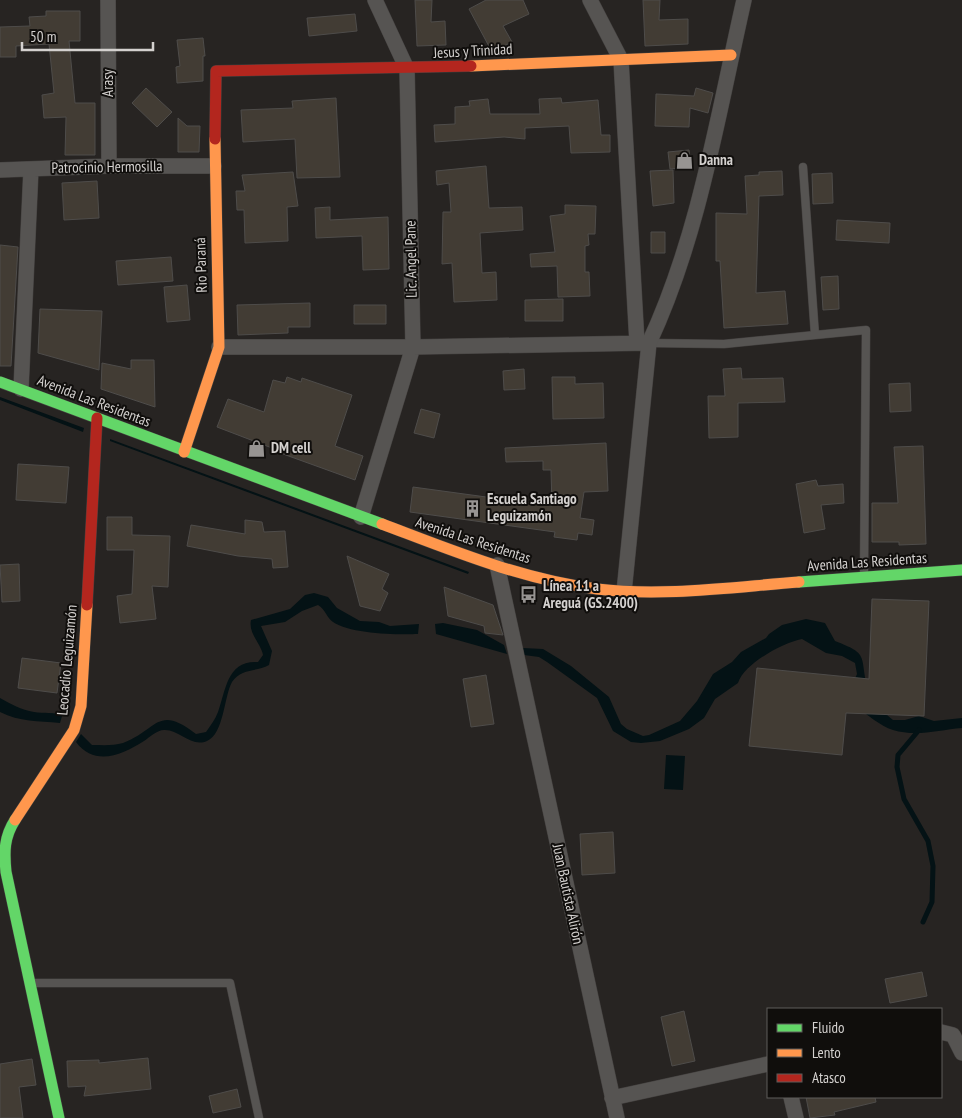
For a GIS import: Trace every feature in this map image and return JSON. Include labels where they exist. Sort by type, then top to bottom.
[{"type":"street","name":"Arasy","points":[[108,0],[108,166]]},
{"type":"street","name":"Lic. Angel Pane","points":[[361,517],[413,347],[408,69],[375,0]]},
{"type":"street","points":[[590,0],[621,60],[643,343],[624,592]]},
{"type":"street","points":[[643,343],[659,323],[693,222],[744,0]]},
{"type":"street","name":"Jesus y Trinidad","points":[[216,71],[408,69],[731,55]]},
{"type":"street","name":"Rio Paraná","points":[[184,452],[218,347],[214,166],[216,71]]},
{"type":"street","name":"Patrocinio Hermosilla","points":[[0,170],[108,166],[214,166]]},
{"type":"street","points":[[21,390],[31,169]]},
{"type":"street","points":[[218,347],[413,347],[643,343]]},
{"type":"street","name":"Avenida Las Residentas","points":[[0,382],[361,517],[496,565],[554,581],[624,592],[659,592],[962,570]]},
{"type":"street","name":"Leocadio Leguizamón","points":[[59,1118],[30,983],[6,899],[4,852],[8,831],[74,730],[81,706],[97,418]]},
{"type":"street","name":"Juan Bautista Alirón","points":[[496,565],[616,1118]]},
{"type":"street","points":[[942,1032],[953,1035],[961,1043]]},
{"type":"street","points":[[612,1098],[767,1064]]},
{"type":"street","points":[[791,1098],[796,1118]]},
{"type":"lane","points":[[803,167],[815,335]]},
{"type":"lane","points":[[643,343],[724,344],[866,330],[864,577]]},
{"type":"lane","points":[[30,983],[230,983],[259,1118]]},
{"type":"shaded area","points":[[0,397],[84,428],[83,432],[0,400]]},
{"type":"shaded area","points":[[110,439],[469,572],[468,574],[110,441]]},
{"type":"shaded area","points":[[314,593],[328,597],[337,608],[360,621],[379,622],[390,626],[419,624],[418,634],[387,634],[351,629],[333,622],[318,605],[302,611],[285,622],[261,626],[272,651],[269,665],[244,672],[232,682],[217,731],[207,741],[196,742],[175,732],[161,730],[127,751],[109,756],[92,754],[83,750],[76,742],[81,734],[92,745],[119,744],[135,738],[158,722],[165,720],[183,725],[196,734],[206,732],[217,715],[229,678],[234,671],[248,663],[258,662],[263,655],[251,629],[251,620],[290,609],[305,595]]},
{"type":"shaded area","points":[[806,619],[825,623],[835,641],[846,645],[858,653],[863,662],[868,691],[881,709],[893,720],[905,720],[919,716],[934,721],[962,718],[962,728],[910,733],[883,726],[856,707],[853,683],[857,674],[855,663],[842,656],[826,653],[802,639],[784,645],[756,662],[742,676],[738,683],[715,699],[704,718],[689,729],[660,741],[631,742],[613,731],[597,698],[539,657],[524,655],[523,648],[543,649],[571,666],[609,697],[621,724],[627,729],[643,736],[680,721],[697,701],[713,674],[732,662],[741,652],[766,638],[782,625]]},
{"type":"shaded area","points":[[443,623],[477,630],[504,645],[507,654],[436,634],[435,624]]},
{"type":"shaded area","points":[[0,698],[25,710],[59,714],[62,716],[60,723],[15,718],[7,715],[0,712]]},
{"type":"shaded area","points":[[666,755],[685,756],[683,790],[664,789]]},
{"type":"building","points":[[415,0],[432,0],[431,22],[445,21],[446,45],[417,46]]},
{"type":"building","points":[[486,0],[523,0],[529,14],[503,26],[512,42],[492,52],[469,9]]},
{"type":"building","points":[[643,0],[660,0],[659,20],[688,19],[688,44],[645,46]]},
{"type":"building","points":[[46,11],[80,11],[80,41],[69,41],[75,103],[95,103],[95,155],[65,155],[66,117],[44,118],[42,95],[54,93],[49,44],[16,46],[16,57],[0,57],[0,27],[30,26],[29,17],[46,16]]},
{"type":"building","points":[[355,14],[357,31],[309,36],[307,18]]},
{"type":"building","points":[[203,38],[205,56],[203,56],[203,81],[177,83],[176,67],[180,66],[177,40]]},
{"type":"building","points":[[146,88],[172,112],[157,127],[132,103]]},
{"type":"building","points":[[696,88],[713,93],[708,113],[690,108],[689,127],[655,126],[656,94],[694,96]]},
{"type":"building","points":[[336,98],[340,177],[297,178],[295,139],[243,142],[241,110],[293,108],[292,101]]},
{"type":"building","points":[[561,98],[562,103],[598,100],[601,135],[610,135],[610,152],[571,153],[569,126],[525,128],[525,139],[504,137],[435,142],[434,125],[455,124],[455,107],[470,106],[469,101],[488,99],[490,114],[540,114],[539,99]]},
{"type":"building","points":[[178,118],[187,126],[200,126],[199,152],[178,152]]},
{"type":"building","points":[[689,150],[691,167],[670,169],[668,152]]},
{"type":"building","points":[[486,166],[489,208],[522,207],[523,230],[480,233],[482,273],[496,272],[497,300],[454,302],[452,263],[442,264],[443,212],[451,212],[449,183],[437,185],[436,171]]},
{"type":"building","points":[[673,170],[674,203],[653,206],[650,171]]},
{"type":"building","points":[[782,171],[783,195],[759,196],[756,293],[785,291],[788,324],[724,328],[720,261],[716,261],[716,213],[747,214],[745,176],[759,175],[759,172]]},
{"type":"building","points":[[293,172],[298,206],[287,207],[288,241],[245,243],[244,210],[237,210],[236,191],[245,191],[242,175]]},
{"type":"building","points":[[832,173],[833,203],[813,204],[812,174]]},
{"type":"building","points":[[97,181],[99,218],[64,220],[62,183]]},
{"type":"building","points":[[565,205],[596,206],[595,234],[588,234],[589,245],[585,246],[585,272],[589,272],[590,296],[558,297],[557,266],[531,267],[530,254],[555,252],[550,216],[565,214]]},
{"type":"building","points":[[330,207],[330,220],[388,217],[389,269],[363,270],[362,236],[316,238],[315,208]]},
{"type":"building","points":[[837,220],[890,223],[889,243],[836,240]]},
{"type":"building","points":[[651,232],[665,232],[665,253],[651,253]]},
{"type":"building","points":[[0,245],[18,247],[11,366],[0,366]]},
{"type":"building","points":[[171,257],[173,281],[118,285],[116,261]]},
{"type":"building","points":[[838,276],[839,309],[823,310],[821,277]]},
{"type":"building","points":[[187,285],[190,320],[167,322],[164,287]]},
{"type":"building","points":[[563,299],[563,321],[525,321],[525,300]]},
{"type":"building","points":[[310,303],[310,327],[288,327],[288,333],[238,335],[237,305]]},
{"type":"building","points":[[354,305],[386,305],[386,324],[354,324]]},
{"type":"building","points":[[40,309],[102,311],[99,370],[38,353]]},
{"type":"building","points":[[131,360],[154,360],[155,407],[101,389],[102,363],[131,369]]},
{"type":"building","points":[[741,368],[742,379],[783,378],[785,402],[738,403],[738,437],[709,438],[708,396],[725,396],[723,369]]},
{"type":"building","points":[[524,369],[525,389],[504,390],[503,371]]},
{"type":"building","points":[[287,377],[301,382],[302,378],[352,395],[335,446],[363,456],[355,480],[272,450],[272,448],[217,427],[228,399],[264,412],[273,380],[285,383]]},
{"type":"building","points":[[552,377],[575,377],[575,384],[603,383],[604,418],[553,419]]},
{"type":"building","points":[[910,383],[911,411],[890,412],[889,384]]},
{"type":"building","points":[[421,409],[440,414],[434,438],[414,433]]},
{"type":"building","points":[[606,443],[608,491],[584,492],[580,518],[594,520],[592,535],[578,533],[577,540],[554,537],[555,532],[410,512],[413,487],[552,506],[551,470],[543,470],[543,461],[506,462],[505,448]]},
{"type":"building","points":[[923,446],[926,544],[899,545],[899,542],[872,542],[872,503],[898,503],[894,447]]},
{"type":"building","points":[[18,464],[69,467],[66,503],[16,500]]},
{"type":"building","points":[[816,480],[818,486],[843,484],[844,503],[821,505],[825,529],[804,533],[796,484]]},
{"type":"building","points":[[107,517],[132,517],[132,535],[170,536],[168,587],[152,586],[156,619],[120,623],[117,596],[132,594],[134,550],[107,550]]},
{"type":"building","points":[[245,520],[262,522],[264,532],[285,531],[288,567],[273,568],[272,559],[238,556],[187,546],[191,525],[245,534]]},
{"type":"building","points":[[347,556],[389,574],[382,589],[388,593],[380,611],[360,606]]},
{"type":"building","points":[[19,564],[20,601],[2,602],[0,565]]},
{"type":"building","points":[[444,587],[493,605],[503,635],[485,633],[484,626],[448,616]]},
{"type":"building","points":[[872,599],[929,601],[924,716],[846,713],[842,755],[749,746],[757,668],[869,679]]},
{"type":"building","points":[[22,658],[61,663],[57,693],[18,688]]},
{"type":"building","points":[[486,675],[494,724],[471,727],[463,679]]},
{"type":"building","points":[[613,832],[615,873],[582,875],[580,834]]},
{"type":"building","points":[[922,972],[927,996],[890,1003],[885,979]]},
{"type":"building","points":[[684,1011],[695,1061],[672,1066],[661,1017]]},
{"type":"building","points":[[148,1058],[151,1089],[84,1096],[86,1086],[68,1087],[67,1061],[99,1060],[99,1063]]},
{"type":"building","points":[[32,1059],[36,1085],[19,1087],[23,1118],[0,1118],[0,1064]]},
{"type":"building","points":[[237,1089],[241,1107],[213,1113],[209,1096]]},
{"type":"building","points":[[806,1098],[875,1098],[876,1102],[834,1112],[835,1115],[810,1118]]},
{"type":"waterway","points":[[919,730],[898,755],[897,767],[904,799],[928,841],[933,866],[932,902],[923,922]]},
{"type":"traffic: fast","points":[[0,382],[382,524]]},
{"type":"traffic: fast","points":[[799,582],[962,570]]},
{"type":"traffic: fast","points":[[15,820],[11,826],[6,845],[6,872],[59,1118]]},
{"type":"traffic: slow","points":[[471,66],[731,55]]},
{"type":"traffic: slow","points":[[184,452],[219,347],[215,139]]},
{"type":"traffic: slow","points":[[382,524],[488,563],[542,579],[597,589],[672,592],[799,582]]},
{"type":"traffic: slow","points":[[15,820],[74,730],[81,706],[87,605]]},
{"type":"traffic: jam","points":[[215,139],[216,71],[471,66]]},
{"type":"traffic: jam","points":[[87,605],[97,418]]},
{"type":"place","name":"Danna","points":[[685,160]]},
{"type":"place","name":"DM cell","points":[[257,448]]},
{"type":"place","name":"Escuela Santiago Leguizamón","points":[[473,508]]},
{"type":"place","name":"Línea 11 a Areguá (GS.2400)","points":[[529,595]]}]
